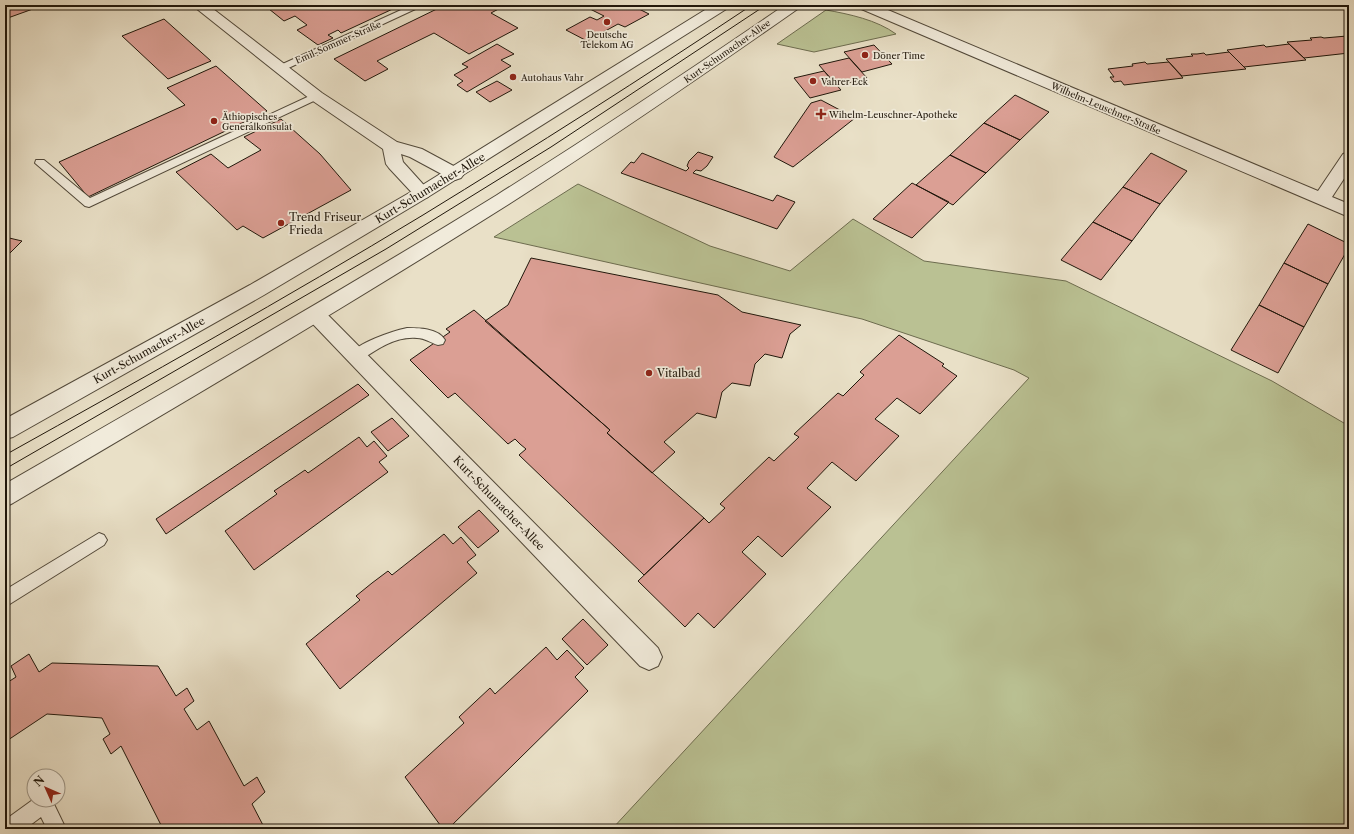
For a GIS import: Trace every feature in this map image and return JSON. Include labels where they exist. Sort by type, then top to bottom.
[{"type":"street","name":"Emil-Sommer-Straße","points":[[199,5],[279,69],[316,96],[391,146],[416,153],[455,174]]},
{"type":"street","name":"Kurt-Schumacher-Allee","points":[[5,430],[257,290],[455,174],[723,5]]},
{"type":"street","name":"Kurt-Schumacher-Allee","points":[[5,496],[316,315],[508,197],[636,115],[794,5]]},
{"type":"street","name":"Wilhelm-Leuschner-Straße","points":[[864,5],[1349,211]]},
{"type":"street","points":[[391,146],[395,164],[422,193]]},
{"type":"street","points":[[1322,199],[1349,158]]},
{"type":"street","name":"Kurt-Schumacher-Allee","points":[[316,315],[649,657]]},
{"type":"lane","name":"Emil-Sommer-Straße","points":[[279,69],[419,5]]},
{"type":"lane","points":[[40,163],[89,203],[316,96]]},
{"type":"lane","points":[[356,356],[391,336],[423,333],[431,335],[438,340]]},
{"type":"lane","points":[[5,599],[98,540]]},
{"type":"lane","points":[[8,829],[44,803],[57,829]]},
{"type":"green space","points":[[826,10],[872,21],[896,34],[814,52],[777,44]]},
{"type":"green space","points":[[578,184],[710,246],[790,271],[853,219],[924,261],[1066,281],[1272,381],[1349,426],[1349,829],[612,829],[1029,378],[1014,370],[862,319],[494,237]]},
{"type":"building","points":[[5,5],[44,5],[5,19]]},
{"type":"building","points":[[264,5],[307,5],[312,9],[321,5],[394,5],[397,7],[341,33],[338,30],[328,35],[333,38],[318,45],[297,30],[307,25],[295,16],[284,21]]},
{"type":"building","points":[[445,5],[506,5],[491,13],[518,28],[469,54],[434,33],[377,61],[388,69],[365,81],[334,59]]},
{"type":"building","name":"Deutsche Telekom AG","points":[[582,5],[631,5],[649,14],[625,27],[618,24],[587,41],[566,30],[590,17],[597,20],[604,16]]},
{"type":"building","points":[[933,5],[967,5],[935,8]]},
{"type":"building","points":[[164,19],[211,61],[168,79],[122,36]]},
{"type":"building","points":[[1347,36],[1349,38],[1349,53],[1304,58],[1287,42],[1312,40],[1310,38]]},
{"type":"building","points":[[497,44],[514,54],[501,60],[511,66],[467,92],[457,85],[463,81],[454,75],[468,67],[462,64]]},
{"type":"building","points":[[1289,44],[1306,60],[1244,67],[1227,50],[1264,45],[1266,47]]},
{"type":"building","points":[[874,45],[892,64],[862,72],[844,52]]},
{"type":"building","points":[[1229,52],[1246,69],[1182,76],[1166,59],[1193,56],[1191,54],[1204,53],[1206,55]]},
{"type":"building","points":[[849,58],[867,78],[837,86],[819,65]]},
{"type":"building","points":[[1145,62],[1147,64],[1169,62],[1183,78],[1124,85],[1121,81],[1114,82],[1110,77],[1114,77],[1108,69],[1133,66],[1132,64]]},
{"type":"building","points":[[216,66],[267,111],[88,197],[59,162],[185,105],[167,88]]},
{"type":"building","points":[[824,71],[841,90],[810,98],[794,78]]},
{"type":"building","points":[[497,81],[512,90],[490,102],[476,92]]},
{"type":"building","points":[[1015,95],[1049,112],[1020,140],[984,123]]},
{"type":"building","points":[[821,100],[855,118],[793,167],[774,157],[811,103]]},
{"type":"building","points":[[281,119],[320,154],[351,190],[263,238],[243,226],[237,230],[176,172],[211,154],[228,168],[261,150],[244,137]]},
{"type":"building","points":[[984,123],[1020,140],[986,173],[950,155]]},
{"type":"building","points":[[698,152],[713,157],[707,166],[701,171],[696,170],[693,173],[773,201],[777,195],[795,202],[777,229],[621,173],[631,162],[634,163],[642,153],[686,171],[689,168],[687,166],[689,161]]},
{"type":"building","points":[[1151,153],[1187,171],[1160,204],[1123,187]]},
{"type":"building","points":[[950,155],[986,173],[953,205],[916,185]]},
{"type":"building","points":[[912,183],[949,202],[912,238],[873,219]]},
{"type":"building","points":[[1123,187],[1160,204],[1132,241],[1093,222]]},
{"type":"building","points":[[1093,222],[1132,241],[1101,280],[1061,260]]},
{"type":"building","points":[[1308,224],[1349,244],[1349,247],[1328,284],[1284,263]]},
{"type":"building","points":[[5,237],[22,241],[5,258]]},
{"type":"building","name":"Vitalbad","points":[[531,258],[718,295],[742,312],[801,325],[790,334],[782,358],[765,354],[755,364],[750,386],[732,383],[722,392],[716,418],[697,413],[664,442],[675,452],[652,473],[607,433],[610,430],[485,321],[508,305]]},
{"type":"building","points":[[1284,263],[1328,284],[1304,327],[1259,305]]},
{"type":"building","points":[[1259,305],[1304,327],[1278,373],[1231,350]]},
{"type":"building","points":[[474,310],[610,430],[607,433],[704,518],[644,575],[519,455],[526,449],[515,439],[508,444],[455,393],[448,398],[410,360],[450,332],[446,329]]},
{"type":"building","points":[[899,335],[944,364],[942,366],[957,376],[920,414],[897,398],[875,419],[899,436],[856,481],[832,462],[807,488],[831,507],[782,557],[758,536],[742,552],[766,574],[714,628],[698,613],[685,627],[638,581],[704,518],[709,523],[725,508],[720,504],[769,457],[774,461],[799,437],[794,434],[838,393],[843,396],[864,375],[860,372]]},
{"type":"building","points":[[358,384],[369,395],[166,534],[156,519]]},
{"type":"building","points":[[392,418],[409,436],[388,451],[371,432]]},
{"type":"building","points":[[359,437],[367,447],[374,441],[387,456],[379,462],[388,472],[254,570],[225,531],[277,494],[274,491],[305,470],[308,473]]},
{"type":"building","points":[[479,510],[499,531],[478,548],[458,527]]},
{"type":"building","points":[[444,534],[453,544],[461,537],[476,555],[467,562],[477,573],[340,689],[306,644],[360,600],[356,596],[372,583],[388,571],[392,575]]},
{"type":"building","points":[[583,619],[608,645],[587,665],[562,639]]},
{"type":"building","points":[[546,647],[557,660],[567,650],[584,668],[575,677],[588,691],[448,829],[443,829],[405,777],[464,723],[459,717],[490,688],[495,694]]},
{"type":"building","points":[[29,654],[39,672],[52,663],[158,666],[176,696],[187,688],[194,701],[184,709],[197,730],[209,721],[244,786],[257,777],[265,792],[252,804],[265,829],[163,829],[121,746],[111,754],[103,739],[110,734],[102,718],[47,714],[5,742],[5,684],[16,677],[11,666]]},
{"type":"tram line","points":[[5,455],[163,367],[423,215],[589,112],[752,5]]},
{"type":"tram line","points":[[5,469],[386,249],[551,147],[766,5]]},
{"type":"place","name":"Deutsche Telekom AG","points":[[607,22]]},
{"type":"place","name":"Döner Time","points":[[865,55]]},
{"type":"place","name":"Autohaus Vahr","points":[[513,77]]},
{"type":"place","name":"Vahrer Eck","points":[[813,81]]},
{"type":"place","name":"Wihelm-Leuschner-Apotheke","points":[[821,114]]},
{"type":"place","name":"Äthiopisches Generalkonsulat","points":[[214,121]]},
{"type":"place","name":"Trend Friseur Frieda","points":[[281,223]]},
{"type":"place","name":"Vitalbad","points":[[649,373]]}]
